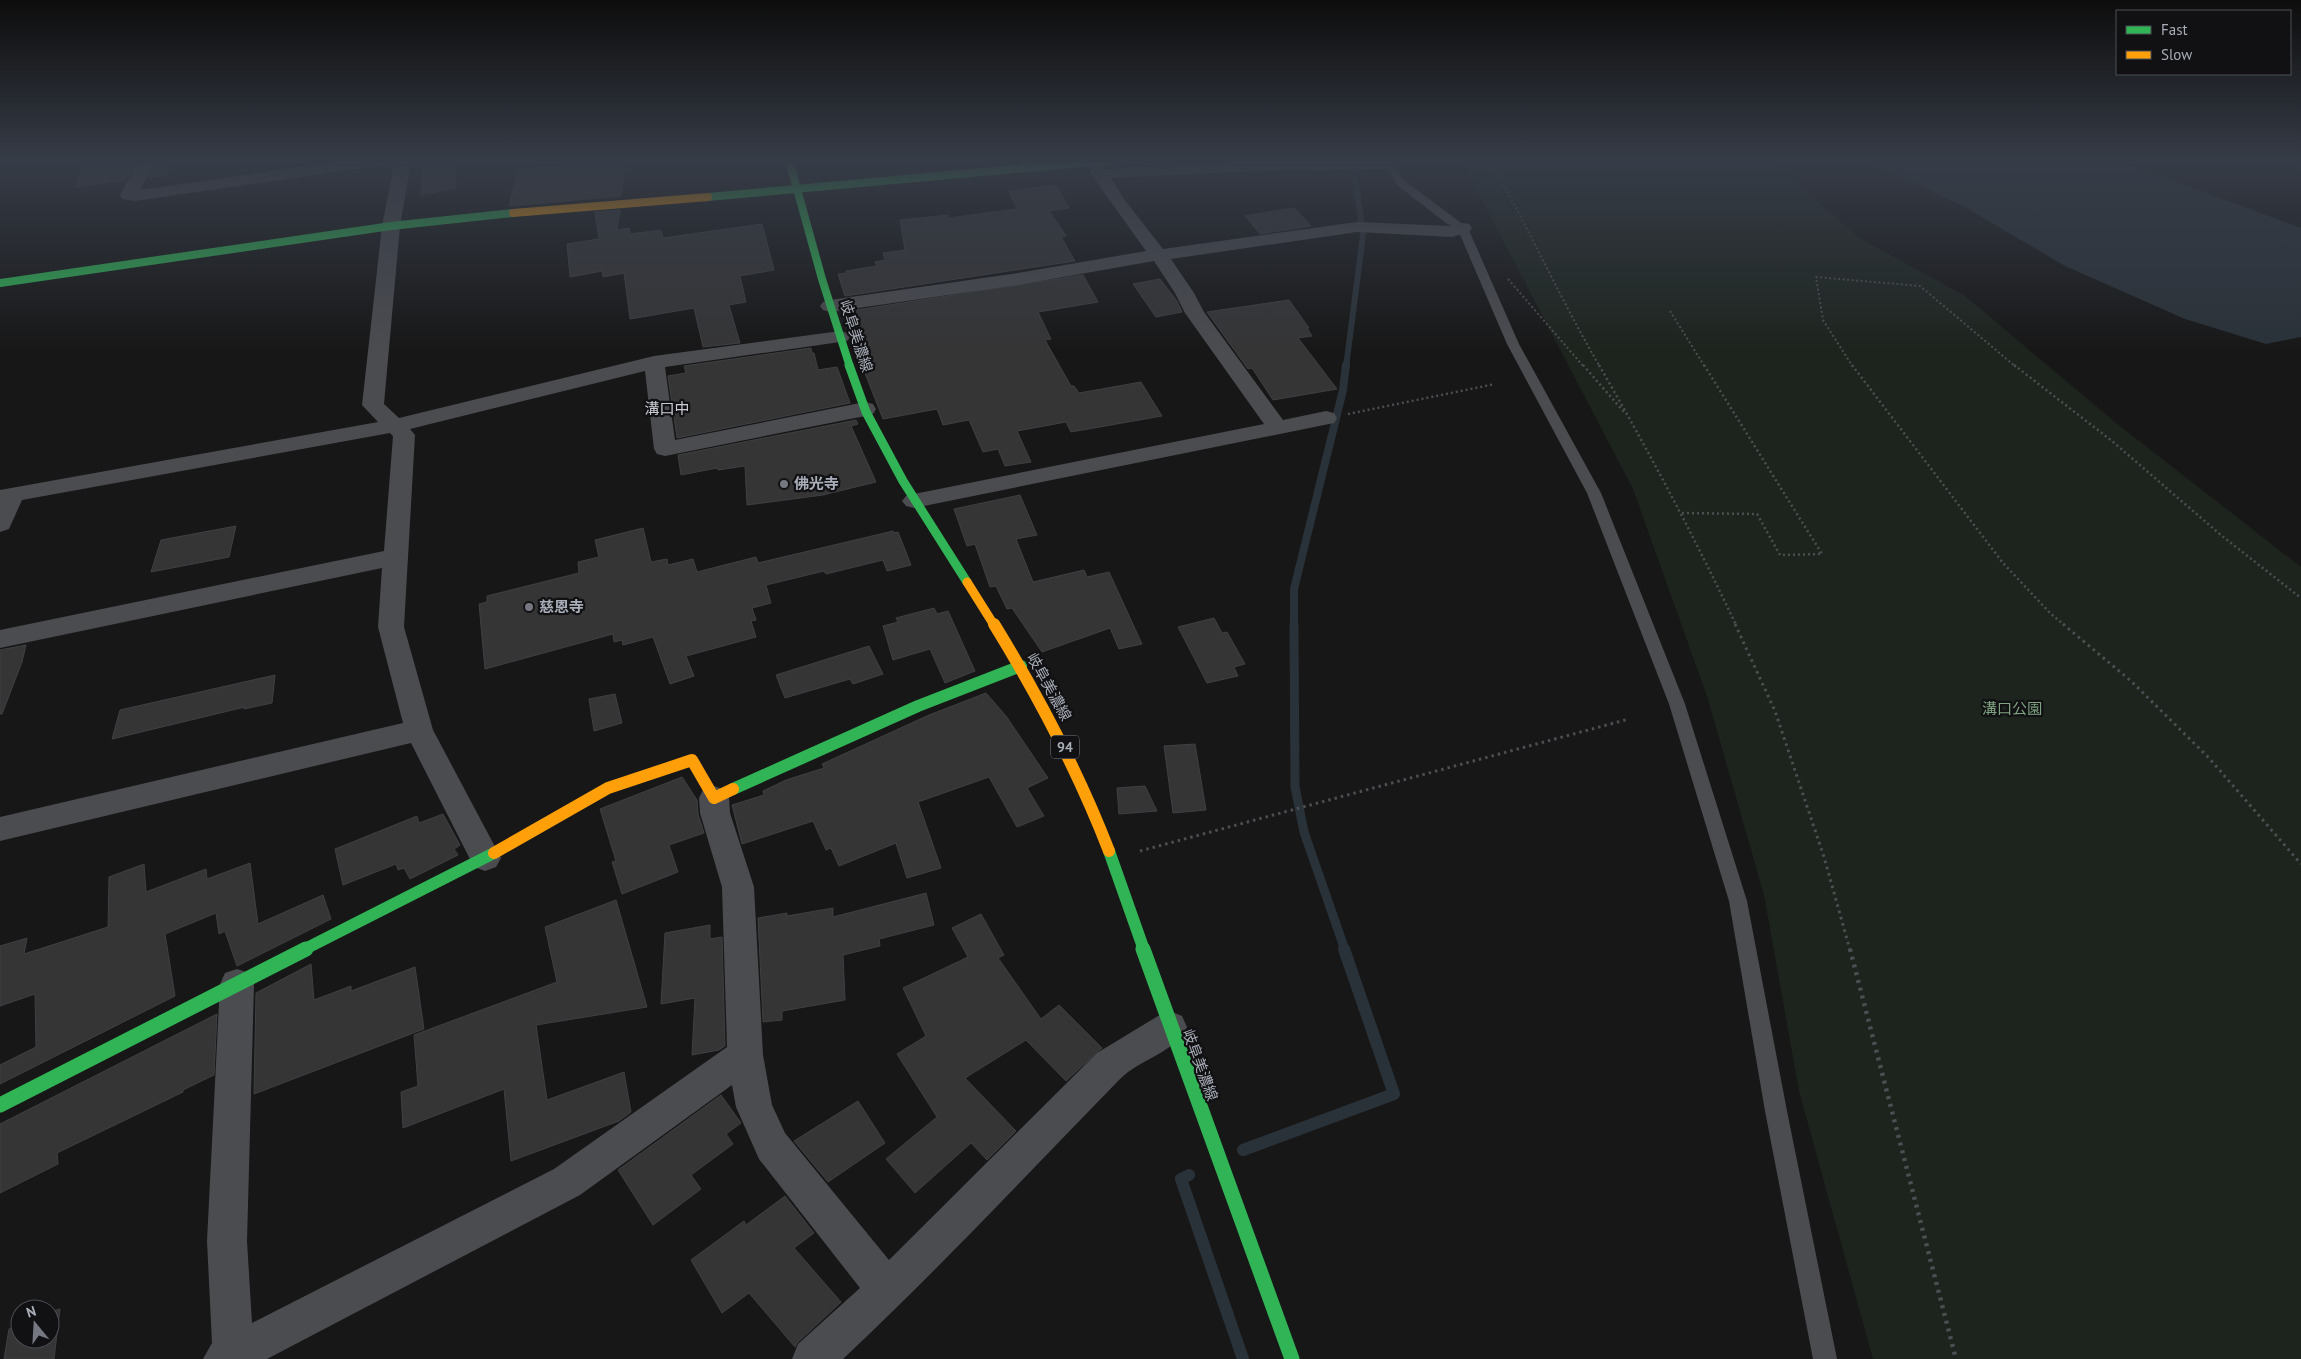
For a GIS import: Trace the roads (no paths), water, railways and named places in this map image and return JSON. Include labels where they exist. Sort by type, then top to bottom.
[{"type":"main road","points":[[0,283],[416,223]]},
{"type":"main road","name":"岐阜美濃線","points":[[806,223],[840,337],[865,409],[878,438],[914,501],[1021,666],[1072,761],[1111,859],[1170,1027],[1292,1359]]},
{"type":"main road","points":[[0,1106],[485,858],[608,788],[692,760],[714,798],[918,706],[1021,666]]},
{"type":"street","points":[[1134,223],[1186,292],[1195,313],[1278,428]]},
{"type":"street","points":[[391,226],[372,405],[404,435],[391,627],[419,730],[485,858]]},
{"type":"street","points":[[830,306],[1018,279],[1158,255],[1363,227],[1452,232],[1463,228]]},
{"type":"street","points":[[0,524],[6,496],[394,426],[654,362],[840,337]]},
{"type":"street","points":[[654,362],[665,450],[865,409]]},
{"type":"street","points":[[914,501],[1335,417]]},
{"type":"street","points":[[0,639],[396,557]]},
{"type":"street","points":[[0,829],[419,730]]},
{"type":"street","points":[[714,798],[715,813],[738,888],[745,1055],[754,1107],[772,1146],[887,1290]]},
{"type":"street","points":[[237,984],[227,1241],[229,1357],[567,1182],[745,1055]]},
{"type":"street","points":[[813,1359],[887,1290],[1110,1065],[1170,1027]]},
{"type":"lane","points":[[1454,223],[1463,228],[1513,344],[1594,492],[1678,704],[1738,902],[1776,1111],[1825,1359]]},
{"type":"waterway","points":[[1346,367],[1363,235],[1361,223]]},
{"type":"waterway","points":[[1294,624],[1294,589],[1343,390],[1346,365]]},
{"type":"waterway","points":[[1294,624],[1295,787],[1304,832],[1345,950]]},
{"type":"waterway","points":[[1243,1150],[1394,1094],[1344,949]]},
{"type":"waterway","points":[[1189,1175],[1181,1179],[1243,1359]]},
{"type":"place","name":"佛光寺","points":[[784,484]]},
{"type":"place","name":"慈恩寺","points":[[529,607]]},
{"type":"district","name":"溝口中","points":[[667,409]]},
{"type":"park label","name":"溝口公園","points":[[2012,709]]}]
